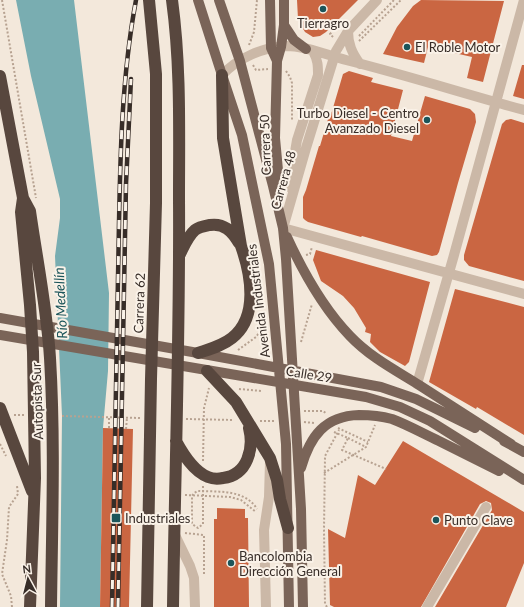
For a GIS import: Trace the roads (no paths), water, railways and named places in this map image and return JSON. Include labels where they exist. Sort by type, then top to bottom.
[{"type":"highway","name":"Carrera 62","points":[[147,607],[151,365],[156,203],[156,74],[149,0]]},
{"type":"highway","points":[[172,0],[179,75],[180,254],[180,301],[175,440],[179,534],[173,607]]},
{"type":"highway","points":[[198,353],[221,346],[233,338],[248,315],[250,303],[250,290],[223,138],[222,75]]},
{"type":"highway","name":"Autopista Sur","points":[[0,76],[13,138],[23,198],[21,212],[33,352],[35,478],[30,607]]},
{"type":"highway","points":[[0,123],[13,138]]},
{"type":"highway","name":"Autopista Sur","points":[[23,198],[30,211],[45,308],[50,358],[53,459],[51,607]]},
{"type":"highway","points":[[180,254],[195,230],[216,224],[226,227],[234,233],[241,246]]},
{"type":"highway","points":[[209,378],[233,391],[236,402],[270,458],[277,480],[280,499],[288,528]]},
{"type":"highway","points":[[0,408],[34,496]]},
{"type":"highway","points":[[175,440],[199,472],[208,477],[217,479],[228,478],[239,472],[245,465],[249,455],[251,435],[248,422]]},
{"type":"main road","name":"Avenida Industriales","points":[[198,0],[242,134],[269,264],[286,444],[289,607]]},
{"type":"main road","points":[[219,0],[240,60],[283,228],[299,475],[303,607]]},
{"type":"main road","name":"Carrera 50","points":[[270,0],[277,61],[276,138],[283,228]]},
{"type":"main road","points":[[276,47],[284,25],[284,0]]},
{"type":"main road","points":[[284,25],[294,40],[310,50]]},
{"type":"main road","points":[[283,228],[304,270],[336,320],[350,337],[376,358],[511,444]]},
{"type":"main road","name":"Calle 29","points":[[0,318],[198,353],[398,392],[511,444],[524,452]]},
{"type":"main road","name":"Calle 29","points":[[0,335],[209,378],[366,397],[400,407],[430,421],[524,480]]},
{"type":"main road","points":[[299,475],[309,446],[327,423],[339,418],[351,416],[379,416],[403,424],[524,483]]},
{"type":"street","name":"Carrera 48","points":[[283,228],[334,57],[339,45],[348,31],[377,0]]},
{"type":"street","points":[[417,384],[524,0]]},
{"type":"street","points":[[348,31],[352,52],[360,64]]},
{"type":"street","points":[[222,75],[240,60],[276,47],[293,46],[524,110]]},
{"type":"street","name":"Carrera 48","points":[[283,228],[297,140],[318,75],[317,58],[310,50]]},
{"type":"street","points":[[283,228],[524,294]]},
{"type":"street","points":[[266,607],[264,530],[268,497],[270,458]]},
{"type":"street","points":[[427,607],[486,507]]},
{"type":"street","points":[[179,534],[194,578],[196,607]]},
{"type":"street","points":[[302,595],[310,607]]},
{"type":"water","name":"Río Medellín","points":[[16,0],[74,0],[109,293],[108,371],[103,428],[100,607],[60,607],[62,416],[55,256],[60,218],[60,199],[31,76]]},
{"type":"railway","points":[[112,607],[121,138],[126,69],[136,0]]},
{"type":"railway","points":[[118,607],[126,184],[131,79]]},
{"type":"place","name":"Tierragro","points":[[323,9]]},
{"type":"place","name":"El Roble Motor","points":[[407,47]]},
{"type":"place","name":"Turbo Diesel - Centro Avanzado Diesel","points":[[427,120]]},
{"type":"place","name":"Industriales","points":[[116,518]]},
{"type":"place","name":"Punto Clave","points":[[436,520]]},
{"type":"place","name":"Bancolombia Dirección General","points":[[231,563]]}]
